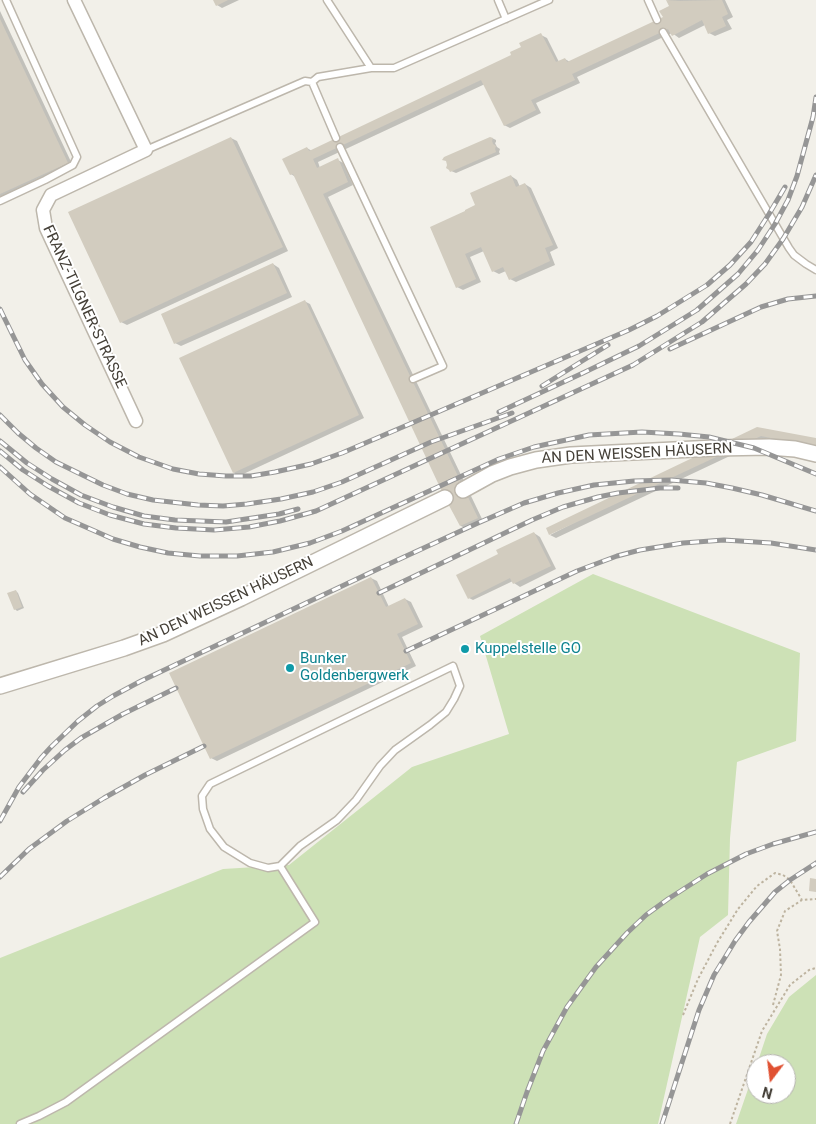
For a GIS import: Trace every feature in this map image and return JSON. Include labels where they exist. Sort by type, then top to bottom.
[{"type":"street","points":[[74,0],[146,150]]},
{"type":"street","name":"FRANZ-TILGNER-STRASSE","points":[[136,421],[46,228],[43,210],[51,195],[146,150]]},
{"type":"street","name":"AN DEN WEISSEN HÄUSERN","points":[[463,490],[492,474],[516,465],[536,460],[571,456],[769,447],[795,449],[816,454]]},
{"type":"street","name":"AN DEN WEISSEN HÄUSERN","points":[[0,686],[163,634],[445,498]]},
{"type":"lane","points":[[0,201],[73,165],[77,157],[6,0]]},
{"type":"lane","points":[[327,0],[371,68]]},
{"type":"lane","points":[[498,0],[506,19]]},
{"type":"lane","points":[[146,150],[305,81],[312,82],[318,77],[371,68],[394,68],[549,0]]},
{"type":"lane","points":[[648,0],[657,20]]},
{"type":"lane","points":[[663,32],[788,248],[816,270]]},
{"type":"lane","points":[[312,82],[336,138]]},
{"type":"lane","points":[[340,147],[443,366],[413,379]]},
{"type":"lane","points":[[452,666],[460,686],[446,712],[395,750],[380,766],[356,800],[337,820],[300,846],[280,866],[268,868],[250,863],[224,847],[210,829],[203,809],[202,796],[210,784],[452,666]]},
{"type":"lane","points":[[20,1124],[66,1102],[315,922],[280,866]]},
{"type":"path","points":[[683,1015],[698,979],[717,943],[738,909],[757,886],[775,874],[783,874],[790,880],[802,900]]},
{"type":"path","points":[[773,1005],[781,975],[777,931],[785,912],[802,900],[816,899]]},
{"type":"path","points":[[730,1124],[762,1031],[790,985],[809,970],[816,968]]},
{"type":"green space","points":[[593,574],[800,653],[796,741],[737,762],[730,838],[728,915],[700,937],[658,1124],[0,1124],[0,958],[223,869],[289,865],[412,767],[509,734],[480,636]]},
{"type":"green space","points":[[816,975],[816,1124],[736,1124],[746,1095],[746,1104],[796,1104],[796,1054],[760,1054],[767,1034],[789,997]]},
{"type":"building","points":[[213,0],[228,0],[216,6]]},
{"type":"building","points":[[666,0],[722,0],[728,14],[722,17],[726,26],[708,34],[702,20],[672,36],[668,29],[572,74],[575,80],[531,100],[536,110],[504,126],[481,80],[313,159],[317,168],[338,158],[348,182],[323,194],[478,518],[460,526],[445,498],[293,174],[290,175],[282,159],[307,147],[309,151],[511,55],[510,52],[521,47],[519,43],[541,33],[556,62],[565,58],[567,62],[663,17],[659,11],[669,6]]},
{"type":"building","points":[[0,19],[68,163],[0,194]]},
{"type":"building","points":[[231,137],[283,247],[120,323],[68,212]]},
{"type":"building","points":[[490,137],[493,138],[492,141],[496,146],[496,152],[450,172],[446,168],[446,161],[442,160],[444,157]]},
{"type":"building","points":[[511,175],[516,187],[525,183],[553,245],[545,248],[550,261],[509,280],[503,267],[492,272],[481,247],[465,254],[476,279],[456,288],[430,227],[475,205],[470,193]]},
{"type":"building","points":[[273,263],[287,293],[174,344],[161,314]]},
{"type":"building","points":[[305,300],[359,415],[233,473],[179,358]]},
{"type":"building","points":[[757,427],[816,438],[816,447],[761,436],[549,535],[546,528]]},
{"type":"building","points":[[534,532],[551,566],[513,584],[510,578],[468,599],[456,575],[498,554],[496,550]]},
{"type":"building","name":"Bunker Goldenbergwerk","points":[[371,577],[386,607],[405,598],[418,624],[397,634],[411,663],[210,759],[169,673]]},
{"type":"building","points":[[16,590],[22,607],[14,610],[7,593]]},
{"type":"building","name":"Kuppelstelle GO","points":[[468,643],[471,649],[461,654],[459,648]]},
{"type":"building","points":[[810,878],[816,879],[816,892],[809,891]]},
{"type":"railway","points":[[499,412],[639,346],[697,310],[738,274],[758,250],[788,200],[797,176],[813,117],[816,97]]},
{"type":"railway","points":[[0,451],[23,470],[79,503],[110,515],[144,524],[214,530],[249,527],[316,511],[633,365],[702,322],[746,284],[765,264],[802,207],[816,175]]},
{"type":"railway","points":[[0,309],[25,360],[42,384],[63,407],[110,442],[139,457],[173,469],[199,474],[251,476],[311,464],[342,453],[629,330],[657,316],[707,285],[730,265],[751,242],[785,187]]},
{"type":"railway","points":[[670,349],[761,307],[788,299],[816,296]]},
{"type":"railway","points":[[542,386],[608,345]]},
{"type":"railway","points":[[0,415],[18,433],[56,462],[103,485],[127,494],[153,500],[223,506],[281,499],[313,492],[342,482],[431,442],[512,413]]},
{"type":"railway","points":[[0,467],[30,494],[65,518],[113,539],[140,547],[168,553],[200,556],[237,556],[273,552],[310,543],[342,531],[499,459],[534,447],[589,435],[642,432],[709,437],[754,448],[816,474]]},
{"type":"railway","points":[[0,441],[27,463],[81,495],[144,516],[175,520],[226,522],[279,514],[298,509]]},
{"type":"railway","points":[[0,821],[19,787],[41,758],[78,721],[113,696],[378,569],[524,503],[594,485],[671,480],[706,483],[732,488],[816,511]]},
{"type":"railway","points":[[379,593],[563,507],[618,493],[678,488]]},
{"type":"railway","points":[[406,651],[577,571],[617,556],[640,550],[683,543],[724,540],[771,543],[816,550]]},
{"type":"railway","points":[[23,792],[43,770],[81,738],[123,714],[176,688]]},
{"type":"railway","points":[[0,877],[29,849],[67,821],[145,775],[204,746]]},
{"type":"railway","points":[[516,1124],[543,1051],[567,1007],[596,967],[627,933],[646,915],[707,874],[746,854],[816,832]]},
{"type":"railway","points":[[662,1124],[699,1010],[714,975],[735,941],[775,892],[816,863]]},
{"type":"place","name":"Kuppelstelle GO","points":[[465,649]]},
{"type":"place","name":"Bunker Goldenbergwerk","points":[[290,668]]}]
